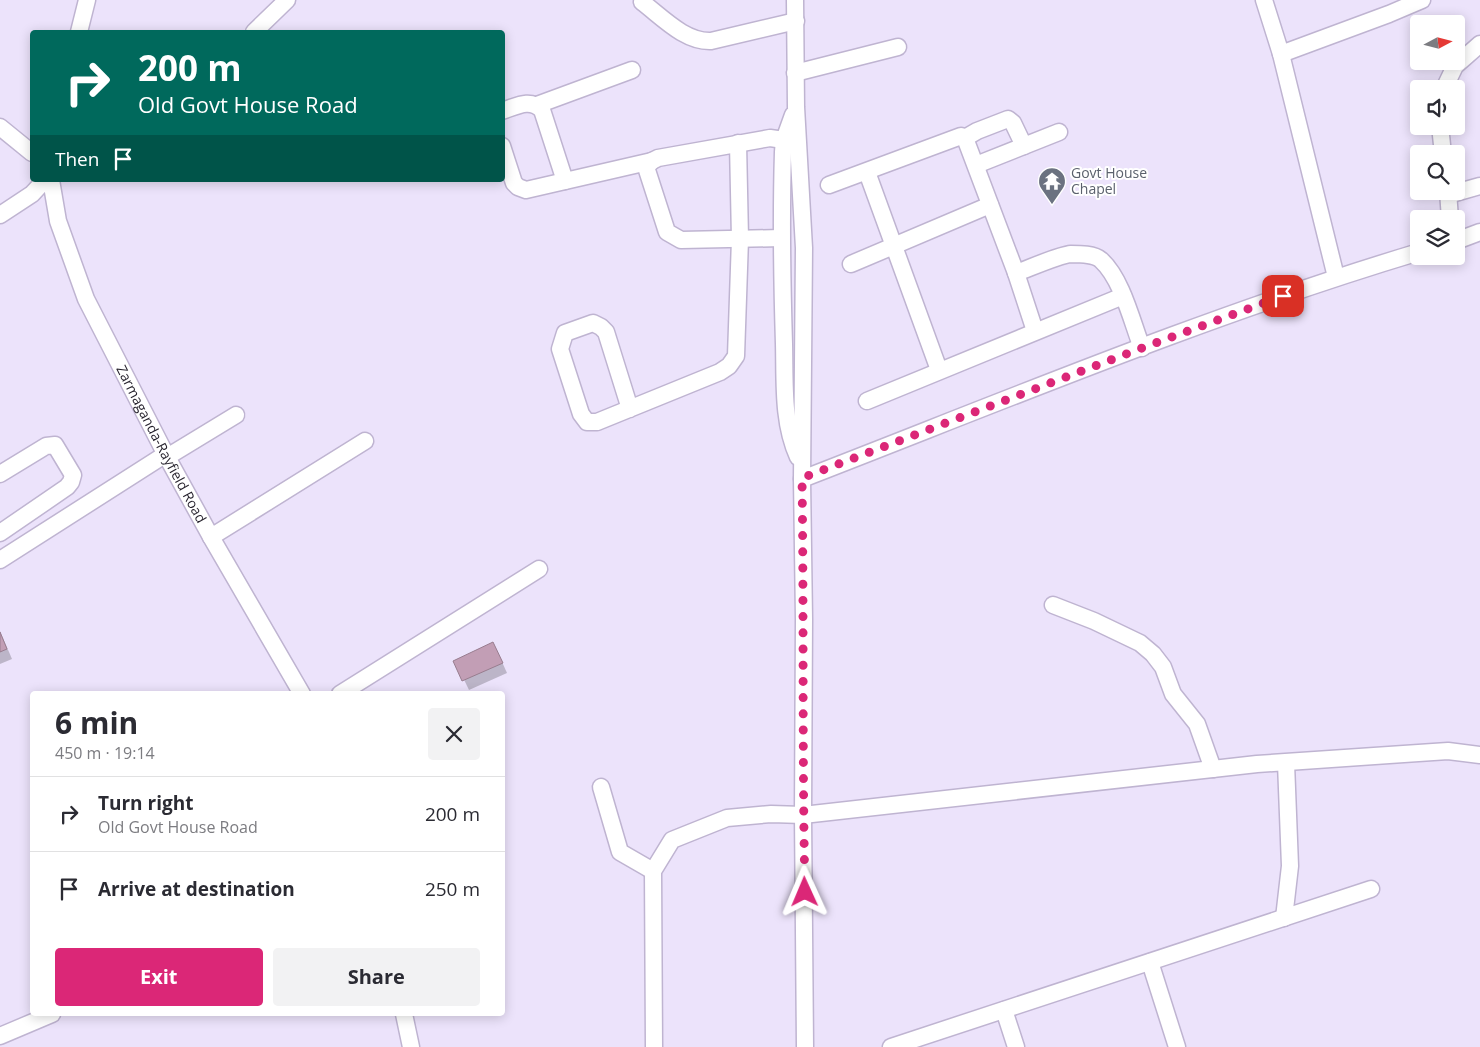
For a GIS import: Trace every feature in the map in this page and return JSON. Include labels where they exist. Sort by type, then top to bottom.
[{"type":"street","points":[[80,30],[88,0]]},
{"type":"street","points":[[256,30],[287,0]]},
{"type":"street","points":[[795,0],[796,107],[804,272],[802,472],[805,1047]]},
{"type":"street","points":[[1264,0],[1281,54],[1336,277]]},
{"type":"street","points":[[1281,54],[1422,0]]},
{"type":"street","points":[[642,2],[688,37],[701,41],[712,41],[796,21]]},
{"type":"street","points":[[1448,80],[1455,66],[1480,44]]},
{"type":"street","points":[[795,73],[898,47]]},
{"type":"street","points":[[537,105],[632,70]]},
{"type":"street","points":[[505,110],[529,102],[537,105],[542,110],[565,181]]},
{"type":"street","points":[[796,107],[784,140],[781,272],[786,410],[793,445],[802,472]]},
{"type":"street","points":[[829,185],[961,136],[965,138],[977,131],[1008,119],[1013,123],[1024,146]]},
{"type":"street","points":[[0,127],[30,151]]},
{"type":"street","points":[[976,165],[1059,132]]},
{"type":"street","points":[[505,155],[514,182],[518,187],[526,190],[652,161],[658,158],[770,138],[784,140]]},
{"type":"street","points":[[965,138],[1016,273],[1035,331]]},
{"type":"street","points":[[630,409],[606,332],[594,323],[565,333],[560,349],[581,414],[587,422],[597,422],[630,409],[720,372],[729,366],[736,356],[740,239],[738,144]]},
{"type":"street","points":[[652,161],[646,167],[667,232],[681,240],[781,238]]},
{"type":"street","points":[[867,172],[939,370]]},
{"type":"street","points":[[0,215],[32,194],[43,182]]},
{"type":"street","name":"Zarmaganda-Rayfield Road","points":[[51,182],[58,221],[86,298],[166,456],[300,691]]},
{"type":"street","points":[[1465,189],[1480,186]]},
{"type":"street","points":[[851,264],[990,205]]},
{"type":"street","points":[[1465,238],[1480,232]]},
{"type":"street","points":[[1016,273],[1070,254],[1088,255],[1100,259],[1113,274],[1142,348]]},
{"type":"street","points":[[802,472],[1336,277],[1410,255]]},
{"type":"street","points":[[781,272],[804,272]]},
{"type":"street","points":[[867,401],[1123,296]]},
{"type":"street","points":[[0,560],[166,456],[236,415]]},
{"type":"street","points":[[211,537],[365,441]]},
{"type":"street","points":[[0,474],[51,444],[55,445],[73,475],[67,487],[0,533]]},
{"type":"street","points":[[345,691],[539,569]]},
{"type":"street","points":[[1053,605],[1094,621],[1140,643],[1153,654],[1162,667],[1173,694],[1197,724],[1213,769]]},
{"type":"street","points":[[654,1047],[654,871],[672,840],[727,818],[771,814],[803,815],[1213,769],[1448,751],[1480,755]]},
{"type":"street","points":[[1284,918],[1290,866],[1286,763]]},
{"type":"street","points":[[601,786],[620,852],[654,871]]},
{"type":"street","points":[[891,1047],[1371,889]]},
{"type":"street","points":[[1150,962],[1177,1047]]},
{"type":"street","points":[[1004,1010],[1016,1047]]},
{"type":"street","points":[[0,1036],[47,1016]]},
{"type":"street","points":[[404,1016],[411,1047]]},
{"type":"building","points":[[0,632],[7,649],[0,652]]},
{"type":"building","points":[[493,642],[503,663],[462,681],[453,661]]},
{"type":"place","name":"Govt House Chapel","points":[[1052,205]]},
{"type":"route","points":[[805,892],[802,478],[1283,296]]}]
